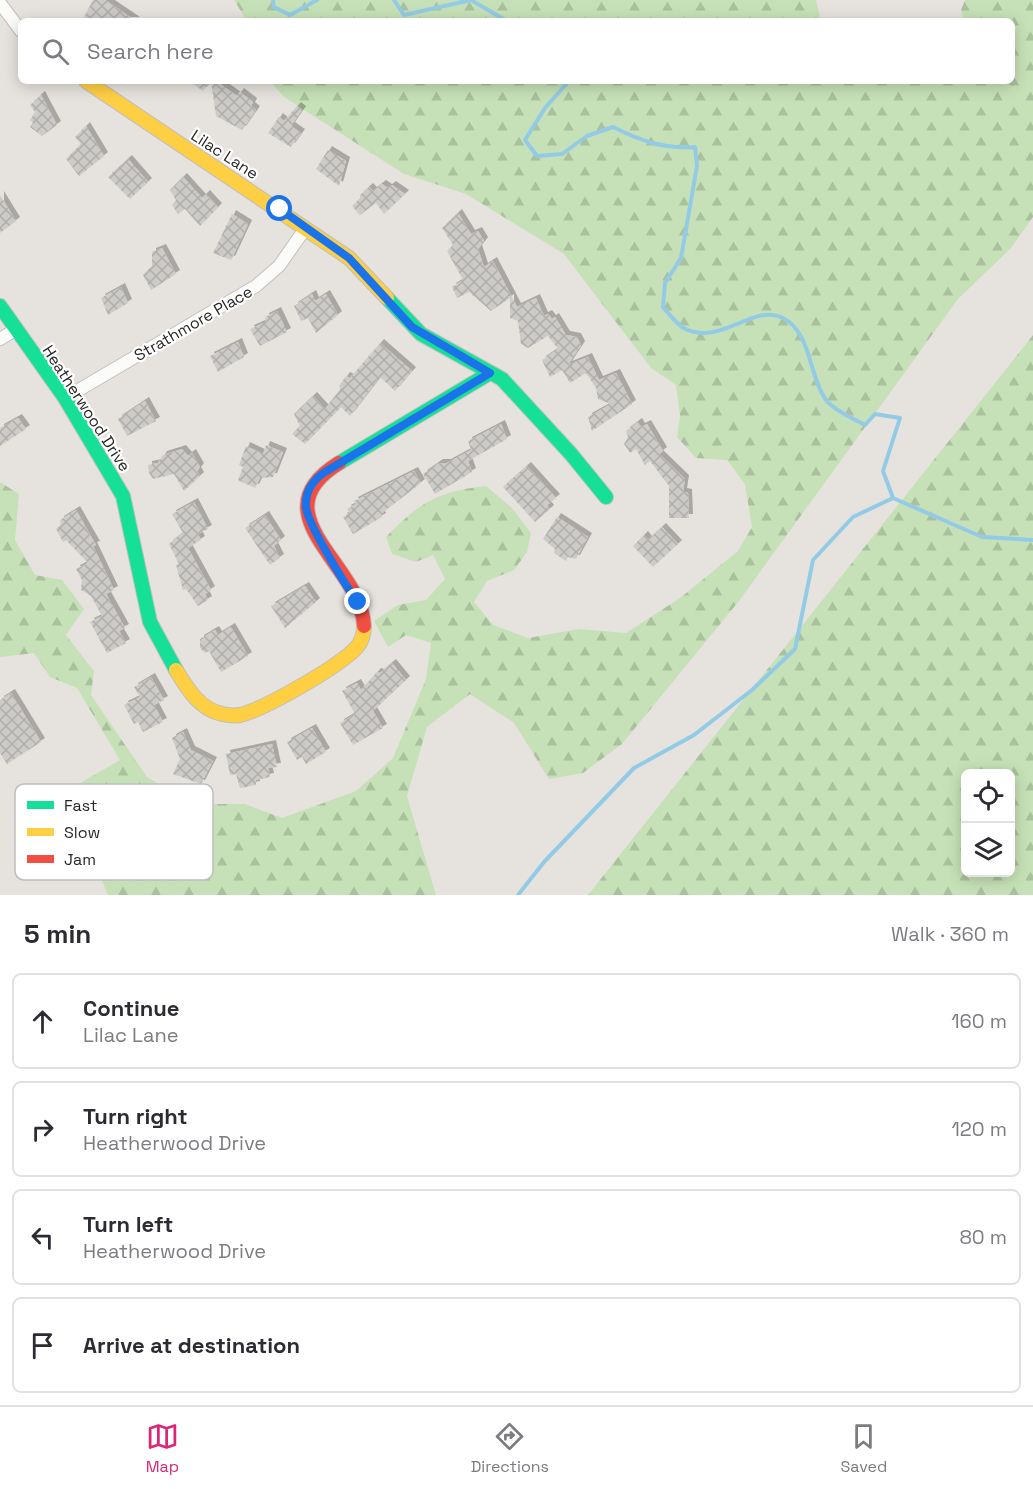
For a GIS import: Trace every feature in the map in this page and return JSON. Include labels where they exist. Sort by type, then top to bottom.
[{"type":"street","points":[[0,3],[18,27]]},
{"type":"street","name":"Lilac Lane","points":[[90,84],[349,258],[412,327],[513,389],[606,497]]},
{"type":"street","name":"Strathmore Place","points":[[64,398],[256,286],[279,266],[305,229]]},
{"type":"street","name":"Heatherwood Drive","points":[[0,306],[64,398],[123,496],[150,622],[155,634],[198,702],[218,713],[239,715],[258,709],[351,653],[363,636],[365,621],[361,608],[307,516],[306,499],[313,482],[325,472],[490,373]]},
{"type":"street","points":[[0,339],[15,330]]},
{"type":"green space","points":[[234,0],[816,0],[820,18],[245,18]]},
{"type":"green space","points":[[965,0],[1033,0],[1033,217],[1011,248],[958,299],[739,601],[622,744],[583,773],[549,779],[514,723],[470,694],[427,727],[407,796],[436,895],[108,895],[102,880],[213,880],[213,804],[245,804],[282,818],[356,791],[393,758],[426,679],[431,643],[406,635],[388,647],[374,621],[398,605],[426,600],[445,579],[433,555],[416,562],[392,554],[386,537],[419,507],[442,495],[486,486],[512,508],[531,533],[527,552],[514,570],[487,581],[474,602],[493,625],[528,638],[579,629],[626,633],[680,598],[738,551],[752,527],[745,484],[727,460],[696,458],[677,437],[680,416],[676,385],[651,368],[564,254],[466,194],[404,174],[284,97],[273,84],[1015,84],[1015,18],[963,18],[961,10]]},
{"type":"green space","points":[[1033,335],[1033,895],[588,895]]},
{"type":"green space","points":[[0,482],[19,494],[15,540],[35,575],[62,580],[84,609],[66,635],[94,671],[91,695],[147,777],[159,784],[78,784],[120,760],[77,688],[50,677],[34,653],[0,657]]},
{"type":"building","points":[[93,0],[105,0],[132,18],[86,18]]},
{"type":"building","points":[[193,84],[208,84],[203,91]]},
{"type":"building","points":[[211,84],[220,84],[237,96],[240,92],[253,102],[251,106],[256,110],[242,130],[216,116]]},
{"type":"building","points":[[41,95],[57,125],[42,136],[30,127],[33,123],[30,120],[35,112],[30,105]]},
{"type":"building","points":[[297,106],[302,110],[291,126],[301,133],[291,147],[268,133],[279,117],[284,121]]},
{"type":"building","points":[[86,126],[104,156],[79,176],[66,159],[81,144],[75,137]]},
{"type":"building","points":[[328,150],[346,161],[339,186],[316,169]]},
{"type":"building","points":[[128,159],[148,182],[130,199],[108,177]]},
{"type":"building","points":[[183,177],[202,198],[206,194],[218,207],[200,226],[185,209],[178,214],[172,205],[176,200],[170,190]]},
{"type":"building","points":[[382,184],[388,188],[392,185],[405,194],[384,214],[376,203],[360,215],[352,206],[369,187],[373,191]]},
{"type":"building","points":[[0,195],[16,221],[0,233]]},
{"type":"building","points":[[458,213],[471,234],[478,231],[484,241],[478,249],[484,267],[493,261],[517,307],[536,298],[544,316],[548,314],[552,319],[555,317],[566,335],[577,337],[581,345],[568,365],[588,357],[599,380],[616,373],[632,404],[592,431],[588,417],[611,404],[598,399],[596,388],[586,373],[570,383],[562,370],[550,377],[542,360],[558,349],[548,336],[528,348],[521,344],[518,321],[510,318],[510,298],[491,311],[469,292],[457,298],[452,287],[463,280],[447,251],[453,245],[442,228]]},
{"type":"building","points":[[232,214],[248,224],[231,260],[213,253]]},
{"type":"building","points":[[162,248],[176,274],[151,290],[143,275],[152,266],[152,252]]},
{"type":"building","points":[[121,287],[128,303],[108,315],[101,298]]},
{"type":"building","points":[[312,294],[315,301],[326,294],[338,315],[316,333],[308,318],[301,321],[294,306]]},
{"type":"building","points":[[277,311],[287,332],[260,346],[250,329],[266,322],[265,317]]},
{"type":"building","points":[[238,342],[244,357],[218,372],[210,356]]},
{"type":"building","points":[[380,343],[412,371],[395,391],[380,377],[350,416],[341,407],[305,444],[292,434],[300,426],[294,414],[313,396],[325,409],[341,388],[339,386],[346,376],[350,378]]},
{"type":"building","points":[[145,401],[156,421],[127,436],[118,419]]},
{"type":"building","points":[[18,418],[26,429],[0,446],[0,428]]},
{"type":"building","points":[[638,422],[641,427],[647,424],[663,451],[659,454],[685,479],[683,492],[688,493],[689,518],[669,518],[669,486],[650,461],[645,465],[636,449],[630,453],[624,444],[628,437],[626,431]]},
{"type":"building","points":[[501,424],[507,439],[468,461],[472,472],[435,494],[423,474],[439,463],[447,463],[471,450],[468,441]]},
{"type":"building","points":[[266,445],[283,452],[273,477],[260,478],[255,488],[238,480],[243,467],[239,465],[246,446],[263,454]]},
{"type":"building","points":[[182,449],[188,456],[192,453],[200,467],[197,471],[200,476],[184,491],[174,474],[153,479],[148,465],[158,463],[163,455]]},
{"type":"building","points":[[527,466],[556,498],[547,505],[550,509],[535,522],[503,487]]},
{"type":"building","points":[[414,471],[421,483],[381,514],[382,517],[353,534],[343,517],[350,513],[347,509],[356,504],[354,501]]},
{"type":"building","points":[[194,502],[208,529],[198,534],[201,540],[188,548],[211,590],[205,594],[208,600],[198,606],[186,589],[183,590],[176,565],[179,564],[169,544],[183,533],[172,514]]},
{"type":"building","points":[[76,510],[96,545],[93,546],[114,590],[106,594],[125,628],[119,631],[126,643],[107,653],[90,622],[102,616],[91,596],[81,590],[82,580],[76,569],[88,563],[66,540],[63,542],[56,529],[61,525],[60,520]]},
{"type":"building","points":[[265,515],[281,540],[274,546],[280,558],[270,565],[245,528]]},
{"type":"building","points":[[557,517],[588,537],[576,559],[568,557],[566,561],[554,553],[555,549],[543,539]]},
{"type":"building","points":[[662,527],[678,544],[653,567],[633,546],[644,535],[648,540]]},
{"type":"building","points":[[305,586],[316,602],[285,628],[271,606]]},
{"type":"building","points":[[231,627],[248,656],[221,672],[209,651],[205,653],[200,648],[200,639],[215,630],[218,635]]},
{"type":"building","points":[[392,663],[406,680],[373,711],[383,728],[353,745],[340,723],[355,714],[342,691],[357,683],[361,690],[377,672],[380,673]]},
{"type":"building","points":[[151,677],[164,700],[154,705],[163,722],[143,732],[138,722],[134,724],[124,705],[140,697],[134,687]]},
{"type":"building","points":[[11,693],[41,742],[7,764],[0,753],[0,700]]},
{"type":"building","points":[[312,728],[326,752],[306,764],[302,757],[297,760],[287,742]]},
{"type":"building","points":[[183,732],[191,750],[213,761],[201,784],[173,774],[180,759],[172,738]]},
{"type":"building","points":[[272,744],[277,767],[268,768],[270,777],[256,780],[256,785],[240,788],[236,774],[230,775],[226,754]]},
{"type":"waterway","points":[[273,0],[274,7],[290,15],[317,0]]},
{"type":"waterway","points":[[394,0],[404,15],[471,0],[502,18]]},
{"type":"waterway","points":[[566,84],[545,108],[525,140],[537,156],[562,154],[587,136],[613,127],[653,143],[673,147],[695,147],[697,166],[681,258],[665,283],[663,307],[677,323],[695,332],[709,333],[760,316],[772,315],[783,318],[792,325],[805,344],[816,380],[830,405],[865,425],[875,414],[900,418],[883,471],[893,498],[982,537],[1033,540]]},
{"type":"waterway","points":[[518,895],[544,862],[634,768],[694,735],[752,690],[795,649],[813,560],[853,517],[893,498]]},
{"type":"traffic: fast","points":[[387,298],[421,334],[502,379],[571,454],[606,497]]},
{"type":"traffic: fast","points":[[0,306],[65,398],[123,496],[150,622],[176,670]]},
{"type":"traffic: fast","points":[[339,463],[490,373]]},
{"type":"traffic: slow","points":[[90,84],[349,258],[387,298]]},
{"type":"traffic: slow","points":[[176,670],[194,697],[207,708],[222,714],[240,715],[284,696],[335,665],[357,647],[364,626]]},
{"type":"traffic: jam","points":[[339,463],[316,482],[308,501],[310,521],[320,541],[348,582],[359,604],[364,626]]},
{"type":"route","points":[[280,209],[305,229],[349,258],[378,287],[412,327],[490,373],[325,472],[313,482],[306,499],[307,516],[358,602]]}]
